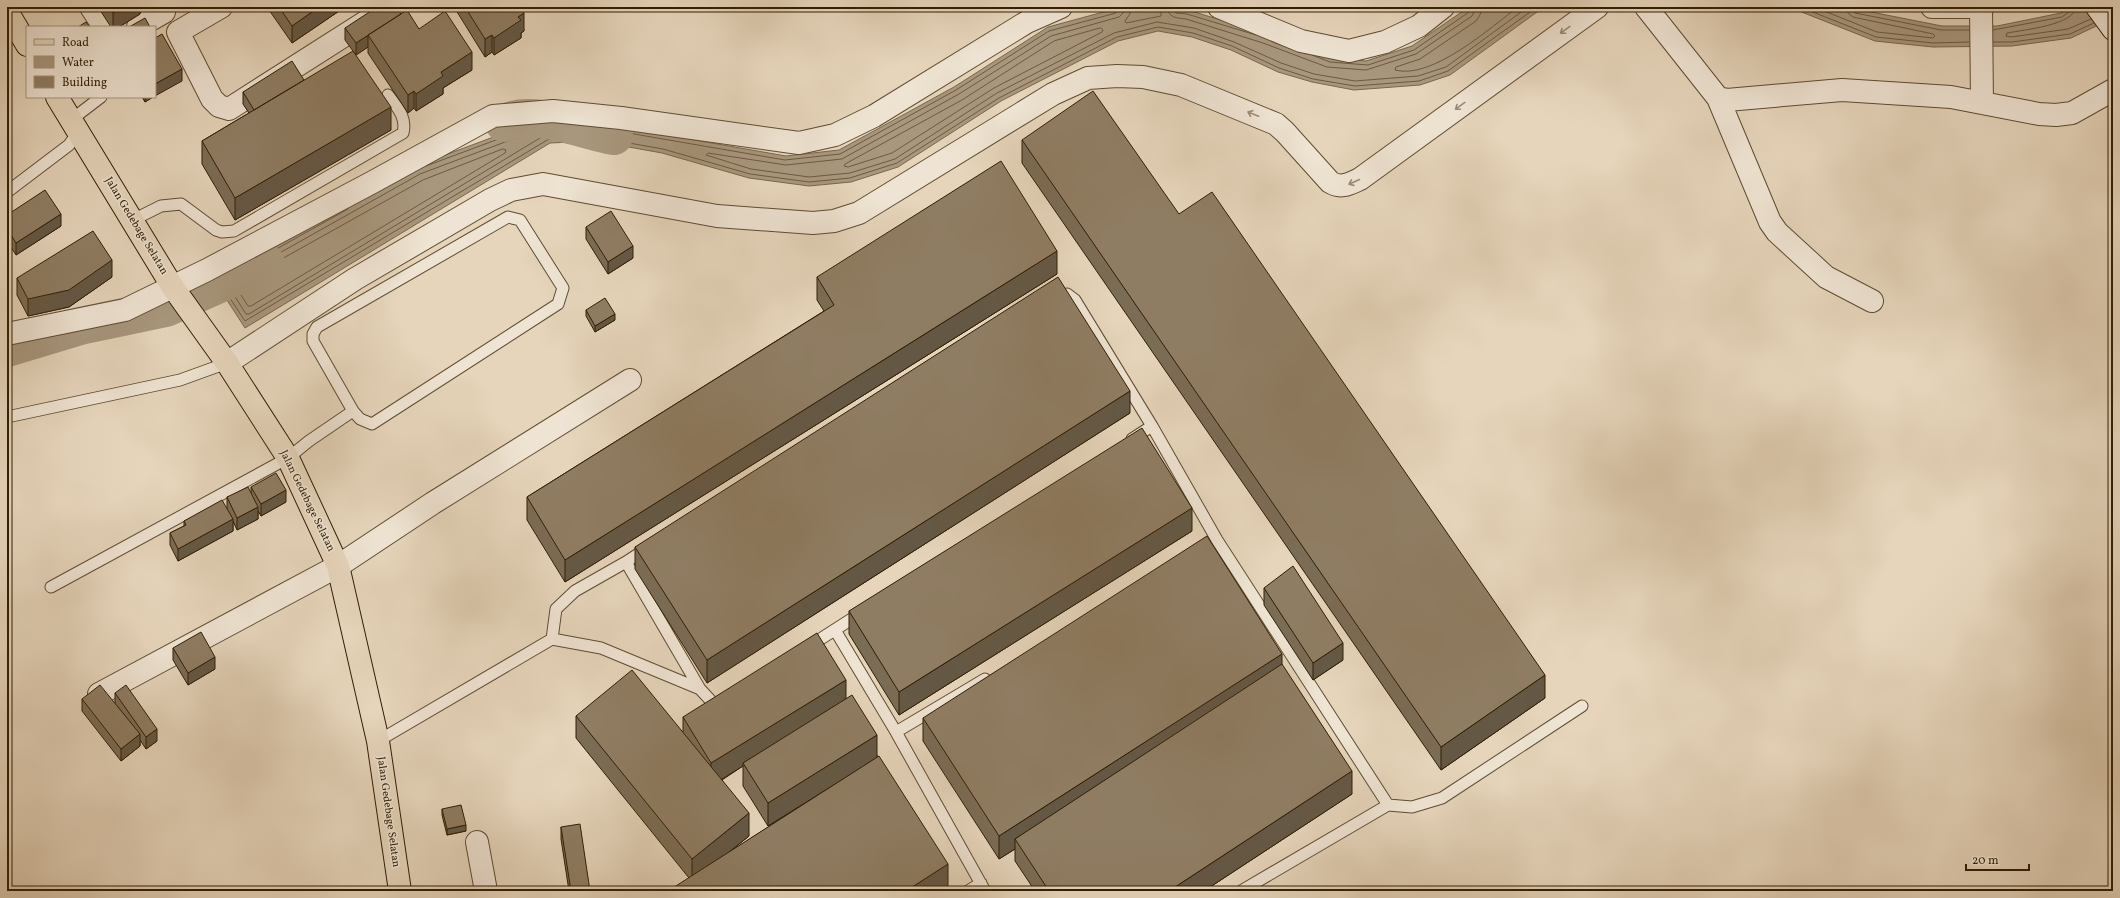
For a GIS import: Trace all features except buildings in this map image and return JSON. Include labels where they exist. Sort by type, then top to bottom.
[{"type":"main road","points":[[7,11],[26,43]]},
{"type":"main road","name":"Jalan Gedebage Selatan","points":[[58,98],[175,289],[221,355],[288,458],[338,566],[378,741],[400,891]]},
{"type":"street","points":[[91,7],[103,26]]},
{"type":"street","points":[[178,32],[221,7]]},
{"type":"street","points":[[139,26],[163,9],[178,32],[212,99],[219,106],[229,109],[389,7]]},
{"type":"street","points":[[7,334],[126,310],[175,289],[207,270],[493,116],[553,111],[621,118],[799,143],[835,135],[874,116],[1027,22],[1061,7]]},
{"type":"street","points":[[1219,7],[1301,41],[1349,51],[1385,42],[1419,26],[1443,7]]},
{"type":"street","points":[[221,355],[355,280],[490,200],[511,190],[543,184],[717,216],[813,222],[834,221],[859,213],[1053,94],[1088,78],[1117,76],[1143,77],[1174,83],[1260,117],[1276,124],[1285,132],[1330,182],[1337,186],[1346,185],[1360,179],[1596,7]]},
{"type":"street","points":[[1646,7],[1723,99],[1770,222],[1777,232],[1826,277],[1872,301]]},
{"type":"street","points":[[1932,7],[1981,12],[1982,103]]},
{"type":"street","points":[[2097,7],[2113,29]]},
{"type":"street","points":[[1723,99],[1842,90],[1951,97],[2039,114],[2056,115],[2072,113],[2113,90]]},
{"type":"street","points":[[100,694],[338,566],[433,504],[630,380]]},
{"type":"street","points":[[477,842],[486,891]]},
{"type":"lane","points":[[133,220],[161,206],[181,204],[216,230],[222,232],[234,231],[403,133],[405,124],[403,116],[388,94]]},
{"type":"lane","points":[[7,192],[69,145],[75,126],[100,98]]},
{"type":"lane","points":[[508,217],[520,220],[563,288],[558,304],[372,424],[360,420],[353,411],[313,341],[313,334],[317,327],[508,217]]},
{"type":"lane","points":[[1050,297],[1066,294],[1076,300],[1152,426],[1214,542],[1388,804]]},
{"type":"lane","points":[[7,417],[73,405],[180,380],[221,355]]},
{"type":"lane","points":[[50,587],[288,458],[309,441],[353,411]]},
{"type":"lane","points":[[1125,443],[1152,426]]},
{"type":"lane","points":[[552,639],[556,609],[575,591],[626,562],[652,545]]},
{"type":"lane","points":[[626,562],[700,689],[712,702],[719,704],[732,696]]},
{"type":"lane","points":[[796,654],[868,608]]},
{"type":"lane","points":[[835,630],[896,732],[983,887],[968,891]]},
{"type":"lane","points":[[378,741],[552,639],[601,648],[700,689]]},
{"type":"lane","points":[[896,732],[992,675]]},
{"type":"lane","points":[[1241,891],[1388,804],[1412,807],[1442,798],[1582,706]]},
{"type":"water","points":[[1122,7],[1158,7],[1188,10],[1266,34],[1330,58],[1366,61],[1412,46],[1469,7],[1544,7],[1450,75],[1420,85],[1354,90],[1312,82],[1278,72],[1231,50],[1192,37],[1158,31],[1118,41],[1001,101],[898,167],[851,182],[809,186],[749,178],[662,153],[595,141],[550,143],[245,328],[214,280],[416,166],[520,127],[591,122],[786,156],[839,150],[954,87],[1048,27]]},
{"type":"water","points":[[1789,7],[1846,7],[1942,26],[1997,26],[2061,13],[2069,7],[2113,7],[2113,18],[2071,38],[2012,46],[1933,47],[1875,41]]},
{"type":"waterway","points":[[504,123],[516,119],[544,119],[614,136]]},
{"type":"waterway","points":[[7,348],[80,326],[166,308],[266,263]]}]
